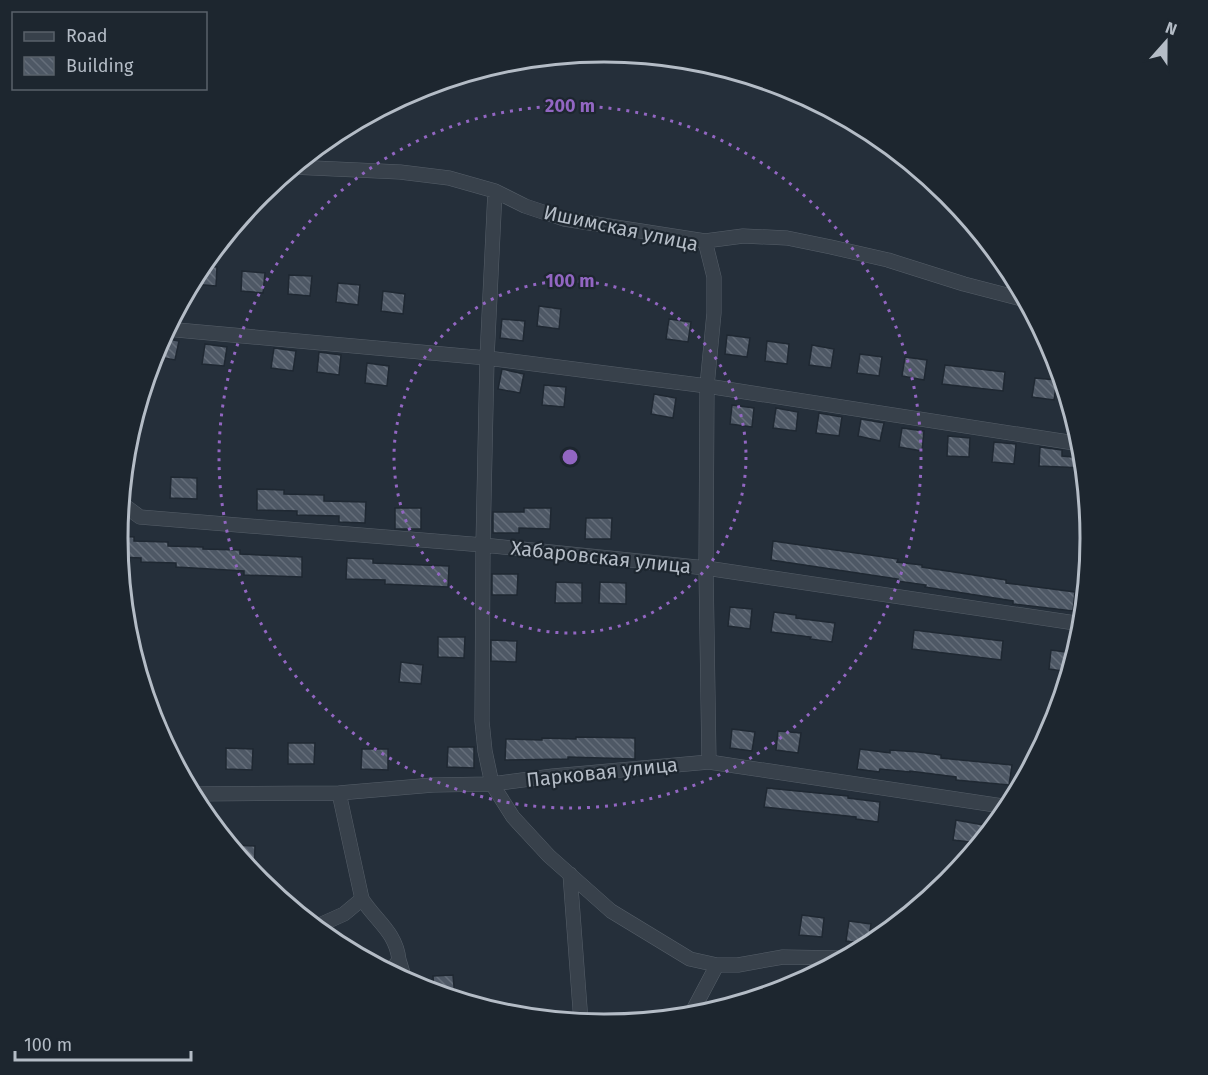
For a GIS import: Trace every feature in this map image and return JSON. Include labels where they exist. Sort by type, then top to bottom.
[{"type":"street","name":"Ишимская улица","points":[[305,168],[400,172],[439,177],[495,191],[525,207],[564,219],[705,241],[714,277],[714,312],[707,386],[708,762]]},
{"type":"street","points":[[495,191],[483,545],[482,721],[485,751],[492,783],[513,817],[549,856],[611,911],[690,959],[717,965],[738,965],[783,957],[827,958]]},
{"type":"street","points":[[705,241],[743,236],[787,238],[888,260],[1014,297]]},
{"type":"street","points":[[176,330],[488,358],[707,386],[1070,442]]},
{"type":"street","name":"Хабаровская улица","points":[[129,509],[140,517],[483,545],[706,568],[1072,623]]},
{"type":"street","name":"Парковая улица","points":[[203,794],[339,793],[433,785],[492,783],[708,762],[998,805]]},
{"type":"street","points":[[339,793],[362,899],[371,913],[390,933],[397,946],[401,968]]},
{"type":"street","points":[[570,874],[580,1012]]},
{"type":"street","points":[[325,923],[344,914],[362,899]]},
{"type":"street","points":[[395,965],[399,960]]},
{"type":"street","points":[[696,1004],[717,965]]},
{"type":"building","points":[[213,266],[217,267],[216,286],[201,285]]},
{"type":"building","points":[[242,271],[265,273],[263,293],[241,291]]},
{"type":"building","points":[[289,275],[312,276],[310,296],[288,294]]},
{"type":"building","points":[[338,283],[360,285],[358,305],[336,302]]},
{"type":"building","points":[[383,291],[405,294],[403,314],[381,311]]},
{"type":"building","points":[[539,306],[561,309],[559,329],[537,326]]},
{"type":"building","points":[[502,319],[525,321],[523,341],[500,338]]},
{"type":"building","points":[[669,319],[691,322],[688,342],[666,339]]},
{"type":"building","points":[[727,335],[750,338],[747,357],[725,354]]},
{"type":"building","points":[[171,340],[179,341],[175,360],[163,358]]},
{"type":"building","points":[[767,341],[789,344],[787,364],[765,361]]},
{"type":"building","points":[[205,344],[227,347],[224,366],[202,364]]},
{"type":"building","points":[[812,345],[834,349],[831,368],[809,365]]},
{"type":"building","points":[[274,348],[296,351],[293,371],[271,368]]},
{"type":"building","points":[[319,352],[341,355],[339,375],[317,372]]},
{"type":"building","points":[[860,354],[882,357],[879,376],[857,373]]},
{"type":"building","points":[[905,357],[927,360],[924,380],[902,376]]},
{"type":"building","points":[[367,363],[389,366],[387,386],[365,383]]},
{"type":"building","points":[[945,365],[1005,372],[1003,391],[942,384]]},
{"type":"building","points":[[502,369],[524,374],[520,393],[498,389]]},
{"type":"building","points":[[1035,378],[1053,380],[1056,387],[1054,400],[1032,397]]},
{"type":"building","points":[[544,385],[566,387],[564,407],[542,405]]},
{"type":"building","points":[[654,394],[676,398],[673,418],[651,414]]},
{"type":"building","points":[[732,405],[754,408],[752,427],[730,424]]},
{"type":"building","points":[[776,408],[798,412],[796,431],[773,428]]},
{"type":"building","points":[[819,413],[842,417],[839,436],[816,433]]},
{"type":"building","points":[[861,419],[884,423],[880,441],[858,436]]},
{"type":"building","points":[[902,428],[924,431],[922,451],[899,447]]},
{"type":"building","points":[[948,436],[970,438],[969,457],[947,456]]},
{"type":"building","points":[[994,442],[1016,444],[1014,464],[992,462]]},
{"type":"building","points":[[1040,447],[1062,450],[1062,456],[1073,457],[1075,468],[1039,466]]},
{"type":"building","points":[[171,477],[197,478],[197,499],[170,498]]},
{"type":"building","points":[[257,489],[284,490],[284,494],[324,495],[324,501],[366,502],[365,523],[339,522],[339,516],[297,515],[297,511],[257,510]]},
{"type":"building","points":[[395,508],[421,508],[421,529],[395,529]]},
{"type":"building","points":[[524,508],[551,508],[550,529],[519,528],[519,533],[493,533],[493,512],[524,512]]},
{"type":"building","points":[[586,518],[612,518],[611,539],[585,539]]},
{"type":"building","points":[[128,537],[134,537],[134,541],[168,542],[168,546],[240,550],[240,554],[302,557],[302,577],[244,575],[244,571],[176,567],[176,563],[141,562],[141,558],[129,557]]},
{"type":"building","points":[[773,541],[898,559],[897,562],[1006,580],[1006,583],[1075,592],[1073,611],[1013,604],[1013,601],[925,587],[926,585],[897,581],[898,579],[771,560]]},
{"type":"building","points":[[347,558],[373,559],[373,563],[449,566],[448,587],[385,584],[385,580],[346,579]]},
{"type":"building","points":[[492,574],[518,574],[517,595],[492,595]]},
{"type":"building","points":[[556,582],[582,583],[582,603],[555,603]]},
{"type":"building","points":[[600,582],[626,583],[626,604],[599,603]]},
{"type":"building","points":[[730,607],[752,609],[750,629],[728,626]]},
{"type":"building","points":[[774,612],[796,615],[796,618],[835,623],[832,642],[771,632]]},
{"type":"building","points":[[914,630],[1003,641],[1001,660],[912,649]]},
{"type":"building","points":[[438,637],[465,637],[464,658],[438,657]]},
{"type":"building","points":[[491,640],[517,641],[516,662],[491,661]]},
{"type":"building","points":[[1051,650],[1066,652],[1061,671],[1049,669]]},
{"type":"building","points":[[401,662],[423,665],[421,684],[399,682]]},
{"type":"building","points":[[732,729],[755,732],[752,751],[730,748]]},
{"type":"building","points":[[778,731],[801,733],[798,753],[776,750]]},
{"type":"building","points":[[576,737],[635,738],[635,759],[568,757],[568,759],[505,760],[506,739],[542,740],[542,738],[576,739]]},
{"type":"building","points":[[288,743],[315,743],[314,764],[288,764]]},
{"type":"building","points":[[448,747],[474,747],[474,768],[447,767]]},
{"type":"building","points":[[226,748],[253,749],[252,770],[226,769]]},
{"type":"building","points":[[362,749],[388,749],[388,770],[361,769]]},
{"type":"building","points":[[860,749],[890,753],[890,750],[919,752],[941,755],[941,758],[1012,765],[1009,785],[956,780],[956,777],[910,771],[880,769],[879,772],[857,769]]},
{"type":"building","points":[[767,788],[848,796],[848,798],[880,802],[878,822],[856,819],[856,817],[764,807]]},
{"type":"building","points":[[956,820],[984,825],[970,842],[953,840]]},
{"type":"building","points":[[241,845],[255,846],[254,860]]},
{"type":"building","points":[[802,915],[824,918],[822,937],[799,935]]},
{"type":"building","points":[[849,921],[871,924],[868,933],[854,942],[846,941]]},
{"type":"building","points":[[453,975],[454,989],[433,981],[433,976]]}]
